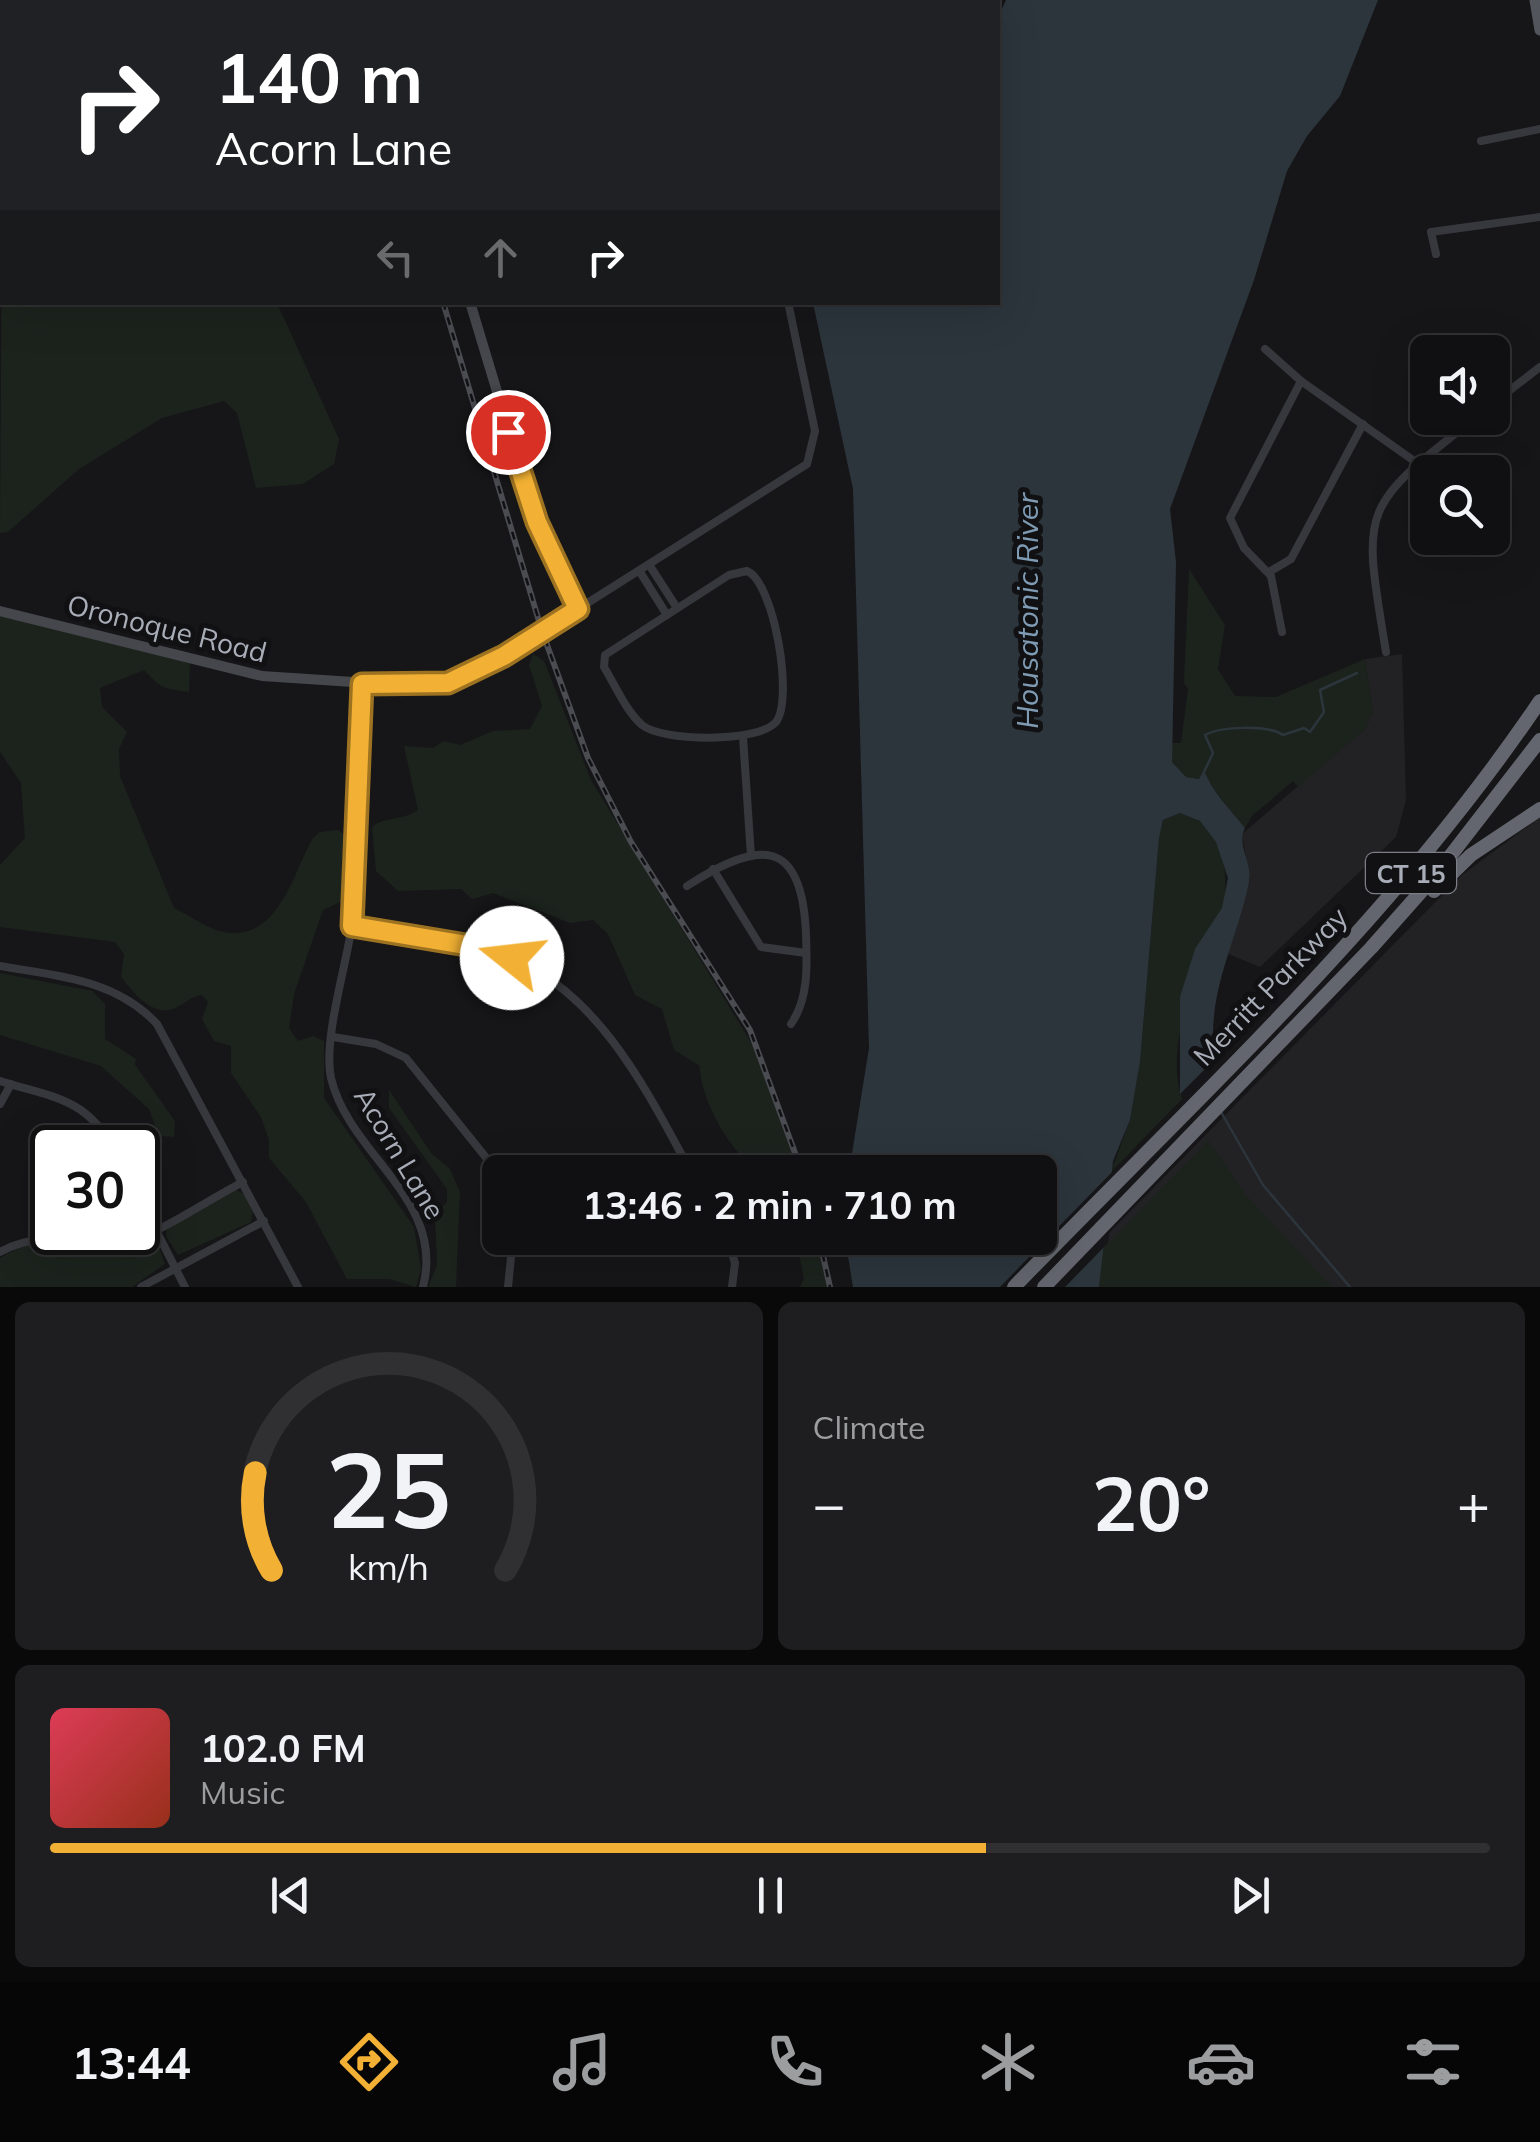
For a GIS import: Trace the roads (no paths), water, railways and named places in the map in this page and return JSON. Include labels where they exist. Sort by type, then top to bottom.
[{"type":"highway","name":"Merritt Parkway","points":[[1014,1287],[1420,862],[1487,780],[1540,701]]},
{"type":"highway","name":"Merritt Parkway","points":[[1044,1287],[1371,948],[1434,878],[1540,740]]},
{"type":"highway","points":[[1371,948],[1394,932],[1471,855],[1540,808]]},
{"type":"main road","points":[[1535,0],[1540,30]]},
{"type":"street","points":[[1481,141],[1540,129]]},
{"type":"street","points":[[1436,254],[1431,232],[1540,217]]},
{"type":"street","points":[[471,305],[533,512],[578,609],[794,476],[811,458],[813,418],[789,305]]},
{"type":"street","points":[[1264,349],[1301,381],[1410,457]]},
{"type":"street","points":[[1510,390],[1540,367]]},
{"type":"street","points":[[1282,632],[1269,572],[1244,548],[1230,518],[1301,381]]},
{"type":"street","points":[[1269,572],[1291,559],[1363,424]]},
{"type":"street","points":[[1426,455],[1453,435]]},
{"type":"street","points":[[1386,652],[1372,565],[1374,520],[1390,489],[1410,469]]},
{"type":"street","points":[[650,566],[678,608]]},
{"type":"street","points":[[738,571],[751,572],[762,582],[780,649],[783,706],[770,728],[743,737],[664,734],[644,726],[634,716],[603,659],[678,608],[738,571]]},
{"type":"street","points":[[640,572],[667,615]]},
{"type":"street","name":"Oronoque Road","points":[[0,611],[248,674],[362,684],[448,683],[504,656],[578,609]]},
{"type":"street","name":"Acorn Lane","points":[[362,684],[352,926],[330,1069],[339,1098],[422,1225],[428,1255],[423,1287]]},
{"type":"street","points":[[743,737],[751,856]]},
{"type":"street","points":[[686,886],[713,870],[751,856],[780,858],[794,868],[804,898],[806,953],[803,1003],[791,1024]]},
{"type":"street","points":[[713,870],[761,946],[806,953]]},
{"type":"street","points":[[352,926],[498,953],[549,979],[594,1020],[630,1066],[681,1155]]},
{"type":"street","points":[[0,966],[98,984],[150,1016],[170,1041],[298,1287]]},
{"type":"street","points":[[333,1037],[376,1044],[406,1058],[484,1155]]},
{"type":"street","points":[[0,1081],[86,1110],[97,1125]]},
{"type":"street","points":[[0,1104],[11,1084]]},
{"type":"street","points":[[160,1225],[243,1182]]},
{"type":"street","points":[[141,1287],[264,1221]]},
{"type":"street","points":[[160,1239],[185,1287]]},
{"type":"street","points":[[0,1252],[30,1243]]},
{"type":"street","points":[[508,1287],[511,1255]]},
{"type":"street","points":[[731,1255],[732,1287]]},
{"type":"water","name":"Housatonic River","points":[[1006,0],[1378,0],[1340,96],[1307,136],[1287,171],[1254,280],[1170,509],[1176,562],[1172,762],[1186,777],[1199,779],[1204,770],[1245,828],[1242,841],[1250,875],[1218,990],[1213,1035],[1215,1059],[1180,1094],[1180,997],[1195,949],[1222,908],[1228,878],[1216,842],[1200,821],[1180,813],[1163,820],[1159,838],[1140,1062],[1130,1120],[1113,1161],[1099,1287],[853,1287],[848,1255],[1057,1255],[1057,1155],[852,1155],[869,1048],[853,489],[813,305],[1000,305],[1000,14]]},
{"type":"waterway","points":[[1203,774],[1213,753],[1205,735],[1245,728],[1283,735],[1304,728],[1310,732],[1324,712],[1320,690],[1357,673]]},
{"type":"waterway","points":[[1221,1112],[1263,1185],[1350,1287]]},
{"type":"railway","points":[[444,305],[542,631],[588,758],[631,842],[750,1030],[796,1155]]},
{"type":"railway","points":[[823,1255],[830,1287]]}]
